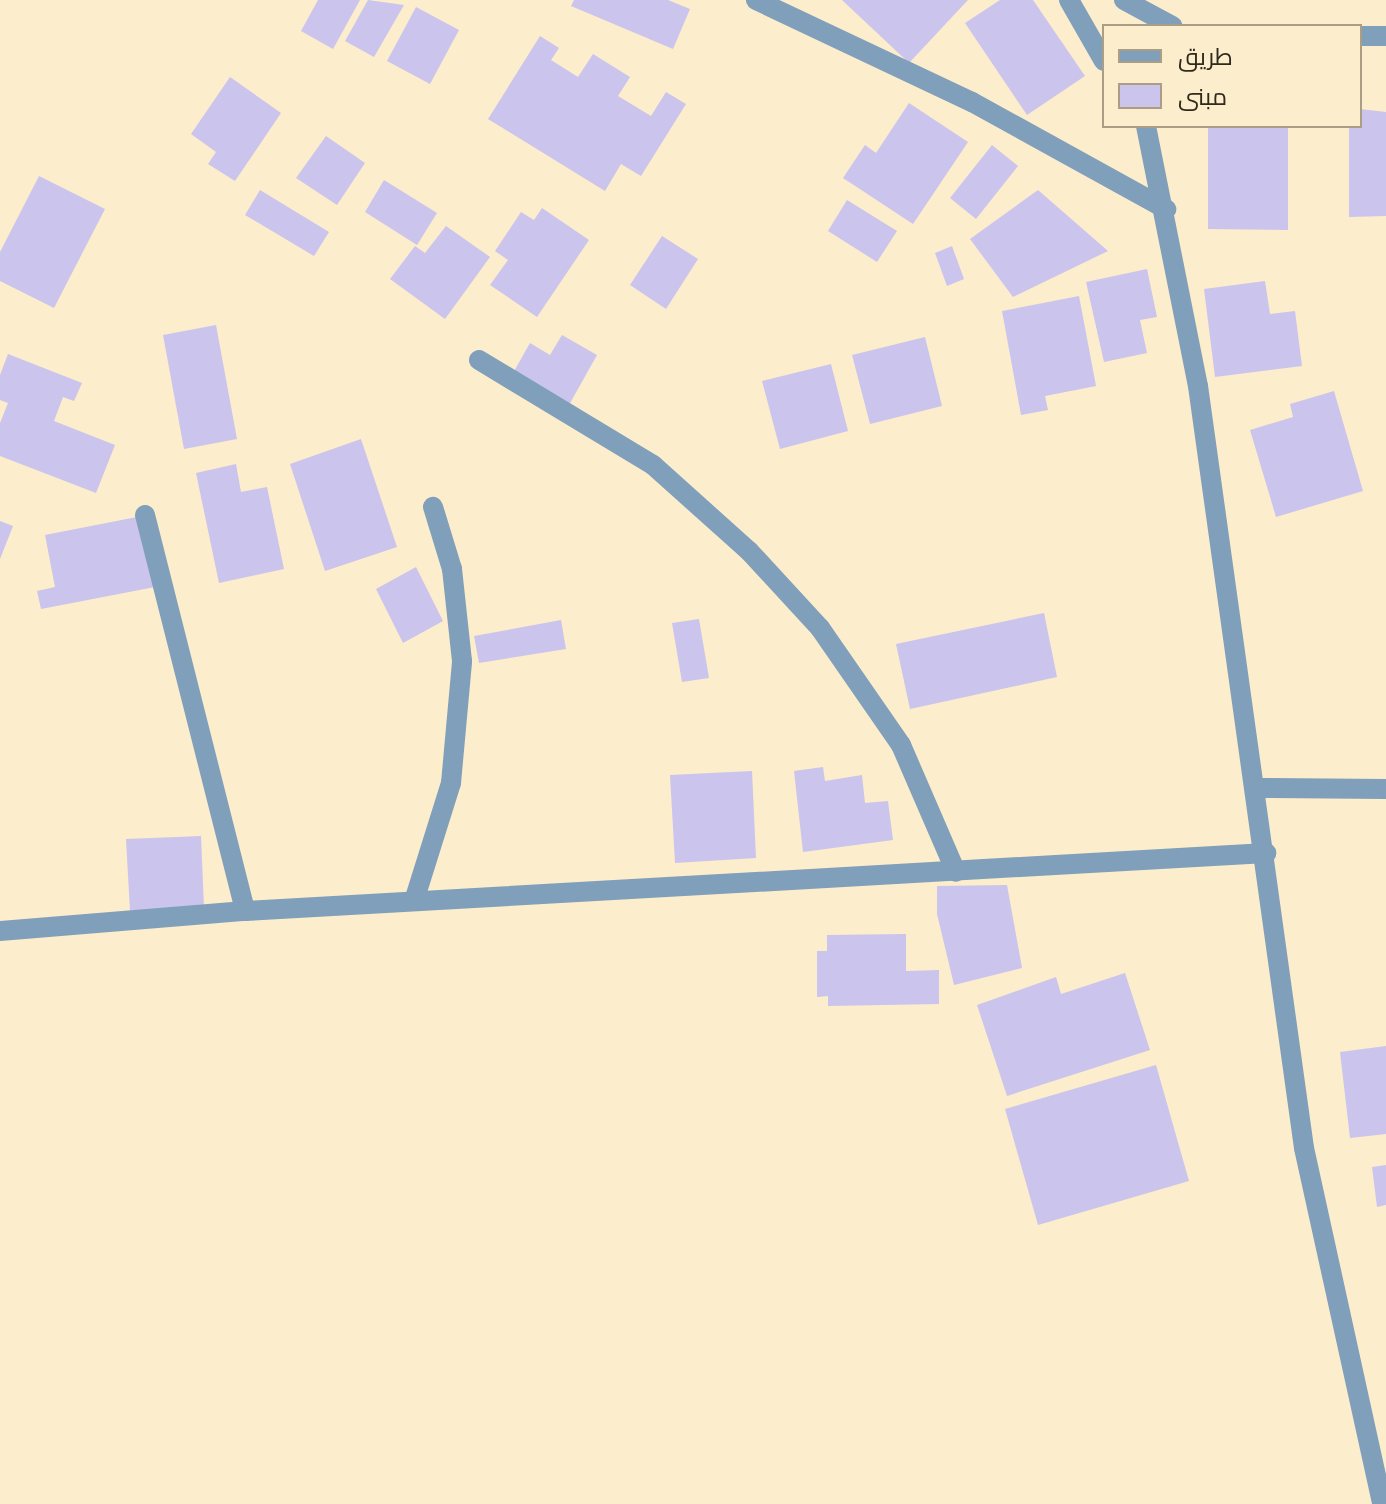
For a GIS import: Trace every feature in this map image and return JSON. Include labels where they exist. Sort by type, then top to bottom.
[{"type":"street","points":[[756,0],[972,102],[1166,209]]},
{"type":"street","points":[[1069,0],[1102,58]]},
{"type":"street","points":[[1124,0],[1168,24]]},
{"type":"street","points":[[1362,36],[1386,36]]},
{"type":"street","points":[[1147,128],[1166,209],[1198,386],[1266,853],[1304,1148],[1382,1504]]},
{"type":"street","points":[[479,360],[653,465],[749,551],[820,628],[901,745],[956,872]]},
{"type":"street","points":[[414,901],[451,783],[462,661],[452,569],[433,507]]},
{"type":"street","points":[[145,515],[245,911]]},
{"type":"street","points":[[1255,788],[1386,789]]},
{"type":"street","points":[[0,931],[245,911],[1266,853]]},
{"type":"building","points":[[318,0],[360,0],[333,49],[301,31]]},
{"type":"building","points":[[368,0],[404,5],[374,57],[345,41]]},
{"type":"building","points":[[574,0],[668,0],[690,9],[673,49],[571,6]]},
{"type":"building","points":[[842,0],[968,0],[909,63]]},
{"type":"building","points":[[1000,0],[1033,0],[1085,76],[1027,115],[965,23]]},
{"type":"building","points":[[416,7],[459,30],[430,84],[387,61]]},
{"type":"building","points":[[540,36],[559,48],[551,60],[578,77],[593,54],[630,77],[618,96],[651,116],[666,92],[686,104],[641,176],[621,164],[605,191],[488,119]]},
{"type":"building","points":[[230,77],[281,113],[235,181],[208,164],[216,152],[191,134]]},
{"type":"building","points":[[909,103],[968,142],[913,224],[843,178],[865,145],[876,153]]},
{"type":"building","points":[[1362,109],[1386,112],[1386,216],[1349,217],[1349,128],[1362,128]]},
{"type":"building","points":[[1208,128],[1288,128],[1288,230],[1208,229]]},
{"type":"building","points":[[326,136],[365,163],[337,205],[296,178]]},
{"type":"building","points":[[992,145],[1018,166],[976,219],[950,198]]},
{"type":"building","points":[[39,176],[105,209],[54,308],[0,281],[0,252]]},
{"type":"building","points":[[384,180],[437,213],[417,245],[365,212]]},
{"type":"building","points":[[260,190],[329,232],[314,256],[245,215]]},
{"type":"building","points":[[1038,190],[1108,251],[1013,297],[970,239]]},
{"type":"building","points":[[847,200],[897,231],[877,262],[828,231]]},
{"type":"building","points":[[542,208],[589,240],[537,317],[490,285],[508,260],[495,251],[521,212],[534,220]]},
{"type":"building","points":[[446,226],[490,257],[445,319],[390,279],[415,246],[425,253]]},
{"type":"building","points":[[662,236],[698,259],[666,309],[630,285]]},
{"type":"building","points":[[952,246],[964,279],[947,286],[935,253]]},
{"type":"building","points":[[1147,269],[1157,317],[1140,320],[1147,353],[1104,362],[1086,282]]},
{"type":"building","points":[[1265,281],[1270,314],[1295,311],[1302,366],[1215,377],[1204,289]]},
{"type":"building","points":[[1079,296],[1096,386],[1045,396],[1048,410],[1021,415],[1002,311]]},
{"type":"building","points":[[216,325],[237,439],[184,449],[163,335]]},
{"type":"building","points":[[562,335],[597,355],[569,405],[513,373],[530,343],[550,355]]},
{"type":"building","points":[[925,337],[942,406],[870,424],[852,355]]},
{"type":"building","points":[[8,354],[82,383],[74,401],[63,397],[54,421],[115,445],[96,493],[0,456],[0,423],[8,403],[0,400],[0,375]]},
{"type":"building","points":[[831,364],[848,431],[780,449],[762,381]]},
{"type":"building","points":[[1334,391],[1363,491],[1276,517],[1250,430],[1293,417],[1290,404]]},
{"type":"building","points":[[361,439],[397,547],[325,571],[290,464]]},
{"type":"building","points":[[236,464],[241,492],[267,487],[284,569],[219,583],[196,473]]},
{"type":"building","points":[[142,516],[155,587],[41,609],[37,591],[55,587],[45,535]]},
{"type":"building","points":[[0,521],[13,526],[0,559]]},
{"type":"building","points":[[416,567],[443,621],[403,643],[376,589]]},
{"type":"building","points":[[1044,613],[1057,677],[910,709],[896,644]]},
{"type":"building","points":[[699,619],[709,678],[682,682],[672,623]]},
{"type":"building","points":[[561,620],[566,649],[479,663],[474,636]]},
{"type":"building","points":[[823,767],[825,781],[862,775],[865,803],[888,801],[893,840],[803,852],[794,771]]},
{"type":"building","points":[[752,771],[756,858],[675,863],[670,775]]},
{"type":"building","points":[[201,836],[204,908],[130,911],[126,839]]},
{"type":"building","points":[[1007,885],[1022,968],[954,985],[937,914],[937,886]]},
{"type":"building","points":[[906,934],[906,971],[939,970],[939,1004],[828,1006],[828,996],[817,997],[817,951],[827,951],[827,935]]},
{"type":"building","points":[[1125,973],[1150,1050],[1007,1096],[977,1005],[1056,977],[1061,994]]},
{"type":"building","points":[[1386,1046],[1386,1134],[1350,1138],[1340,1052]]},
{"type":"building","points":[[1156,1065],[1189,1181],[1038,1225],[1005,1109]]},
{"type":"building","points":[[1386,1165],[1386,1205],[1377,1207],[1372,1167]]}]
